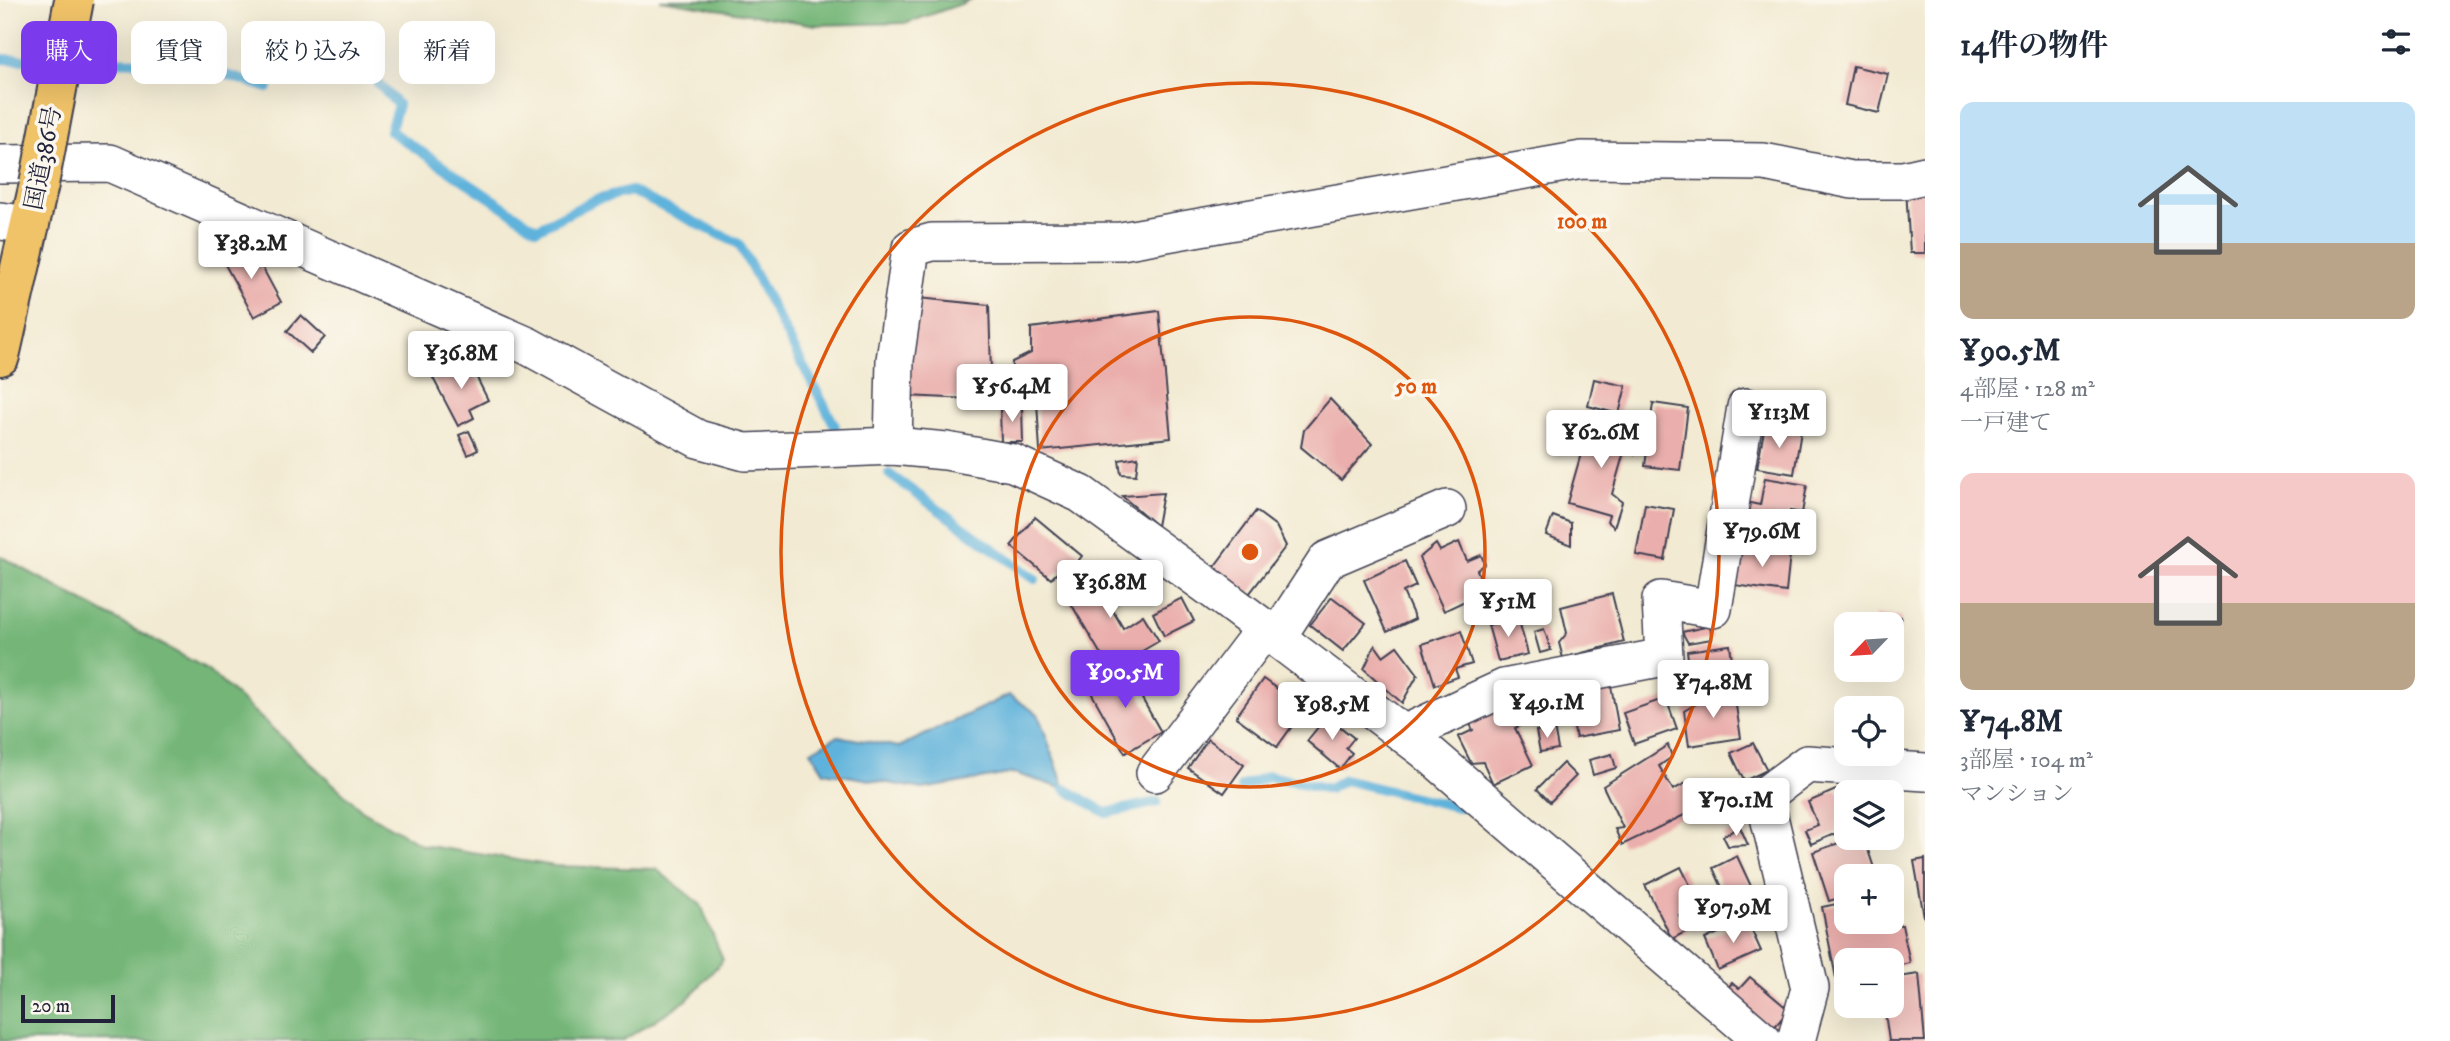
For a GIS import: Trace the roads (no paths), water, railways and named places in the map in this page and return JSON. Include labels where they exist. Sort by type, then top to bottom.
[{"type":"highway","name":"国道386号","points":[[0,356],[15,223],[39,184],[74,0]]},
{"type":"street","points":[[893,446],[895,360],[911,248],[932,242],[1121,241],[1582,160],[1765,162],[1852,180],[1903,180],[1925,175]]},
{"type":"street","points":[[0,164],[110,163],[528,346],[698,439],[745,452],[893,446],[1013,463],[1081,494],[1404,734],[1763,1041]]},
{"type":"street","points":[[1404,734],[1504,688],[1664,657],[1661,600],[1713,609],[1746,407]]},
{"type":"street","points":[[1155,773],[1328,561],[1447,509]]},
{"type":"street","points":[[1796,1041],[1810,988],[1764,796],[1807,764],[1925,772]]},
{"type":"water","points":[[1009,695],[1038,714],[1065,789],[1014,773],[923,789],[824,772],[811,751],[837,736],[899,747]]},
{"type":"waterway","points":[[0,59],[21,60]]},
{"type":"waterway","points":[[117,61],[185,62],[268,88]]},
{"type":"waterway","points":[[379,84],[398,105],[390,131],[537,229],[595,200],[631,191],[739,244],[835,426]]},
{"type":"waterway","points":[[889,474],[1035,579]]},
{"type":"waterway","points":[[1241,787],[1269,776],[1329,789],[1344,780],[1461,808]]},
{"type":"waterway","points":[[1065,789],[1106,813],[1157,802]]}]
